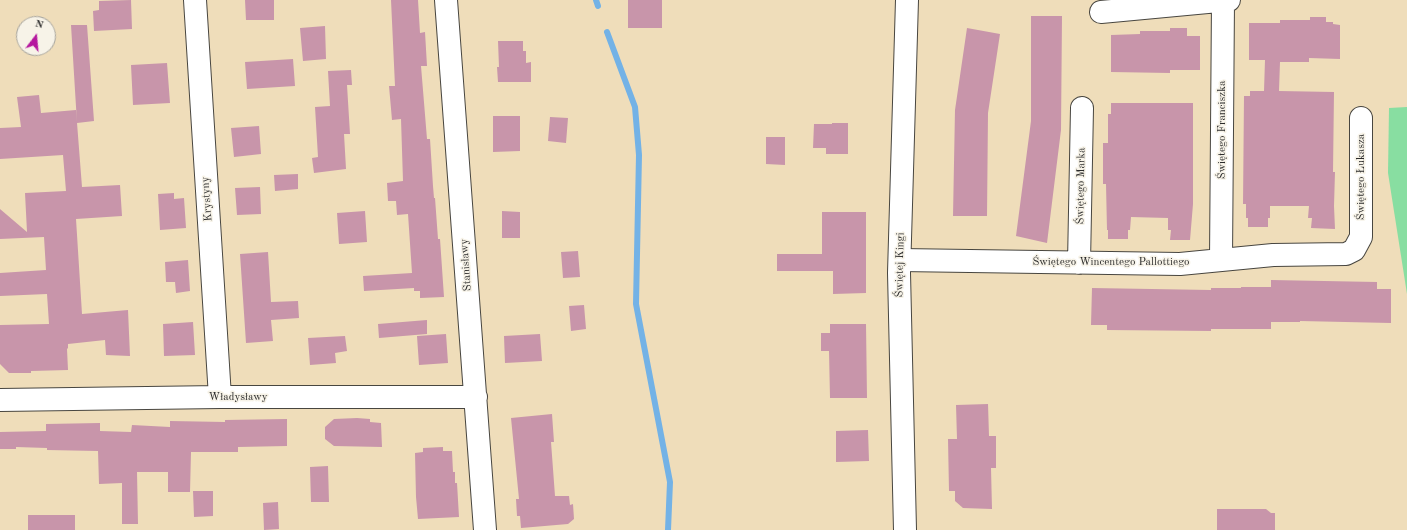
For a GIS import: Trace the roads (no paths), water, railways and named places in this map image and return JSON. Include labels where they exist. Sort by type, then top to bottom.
[{"type":"street","name":"Krystyny","points":[[195,0],[220,397]]},
{"type":"street","name":"Stanisławy","points":[[446,0],[485,530]]},
{"type":"street","name":"Świętej Kingi","points":[[905,530],[900,260],[907,0]]},
{"type":"street","points":[[1101,12],[1226,0]]},
{"type":"street","name":"Świętego Franciszka","points":[[1221,259],[1226,0]]},
{"type":"street","name":"Świętego Marka","points":[[1079,263],[1082,108]]},
{"type":"street","name":"Świętego Łukasza","points":[[1360,237],[1361,118]]},
{"type":"street","name":"Świętego Wincentego Pallottiego","points":[[900,260],[1180,264],[1273,255],[1346,254],[1354,250],[1360,237]]},
{"type":"street","name":"Władysławy","points":[[0,400],[220,397],[476,397]]},
{"type":"waterway","points":[[596,0],[598,6]]},
{"type":"waterway","points":[[607,32],[635,107],[639,155],[636,304],[670,482],[668,530]]}]
